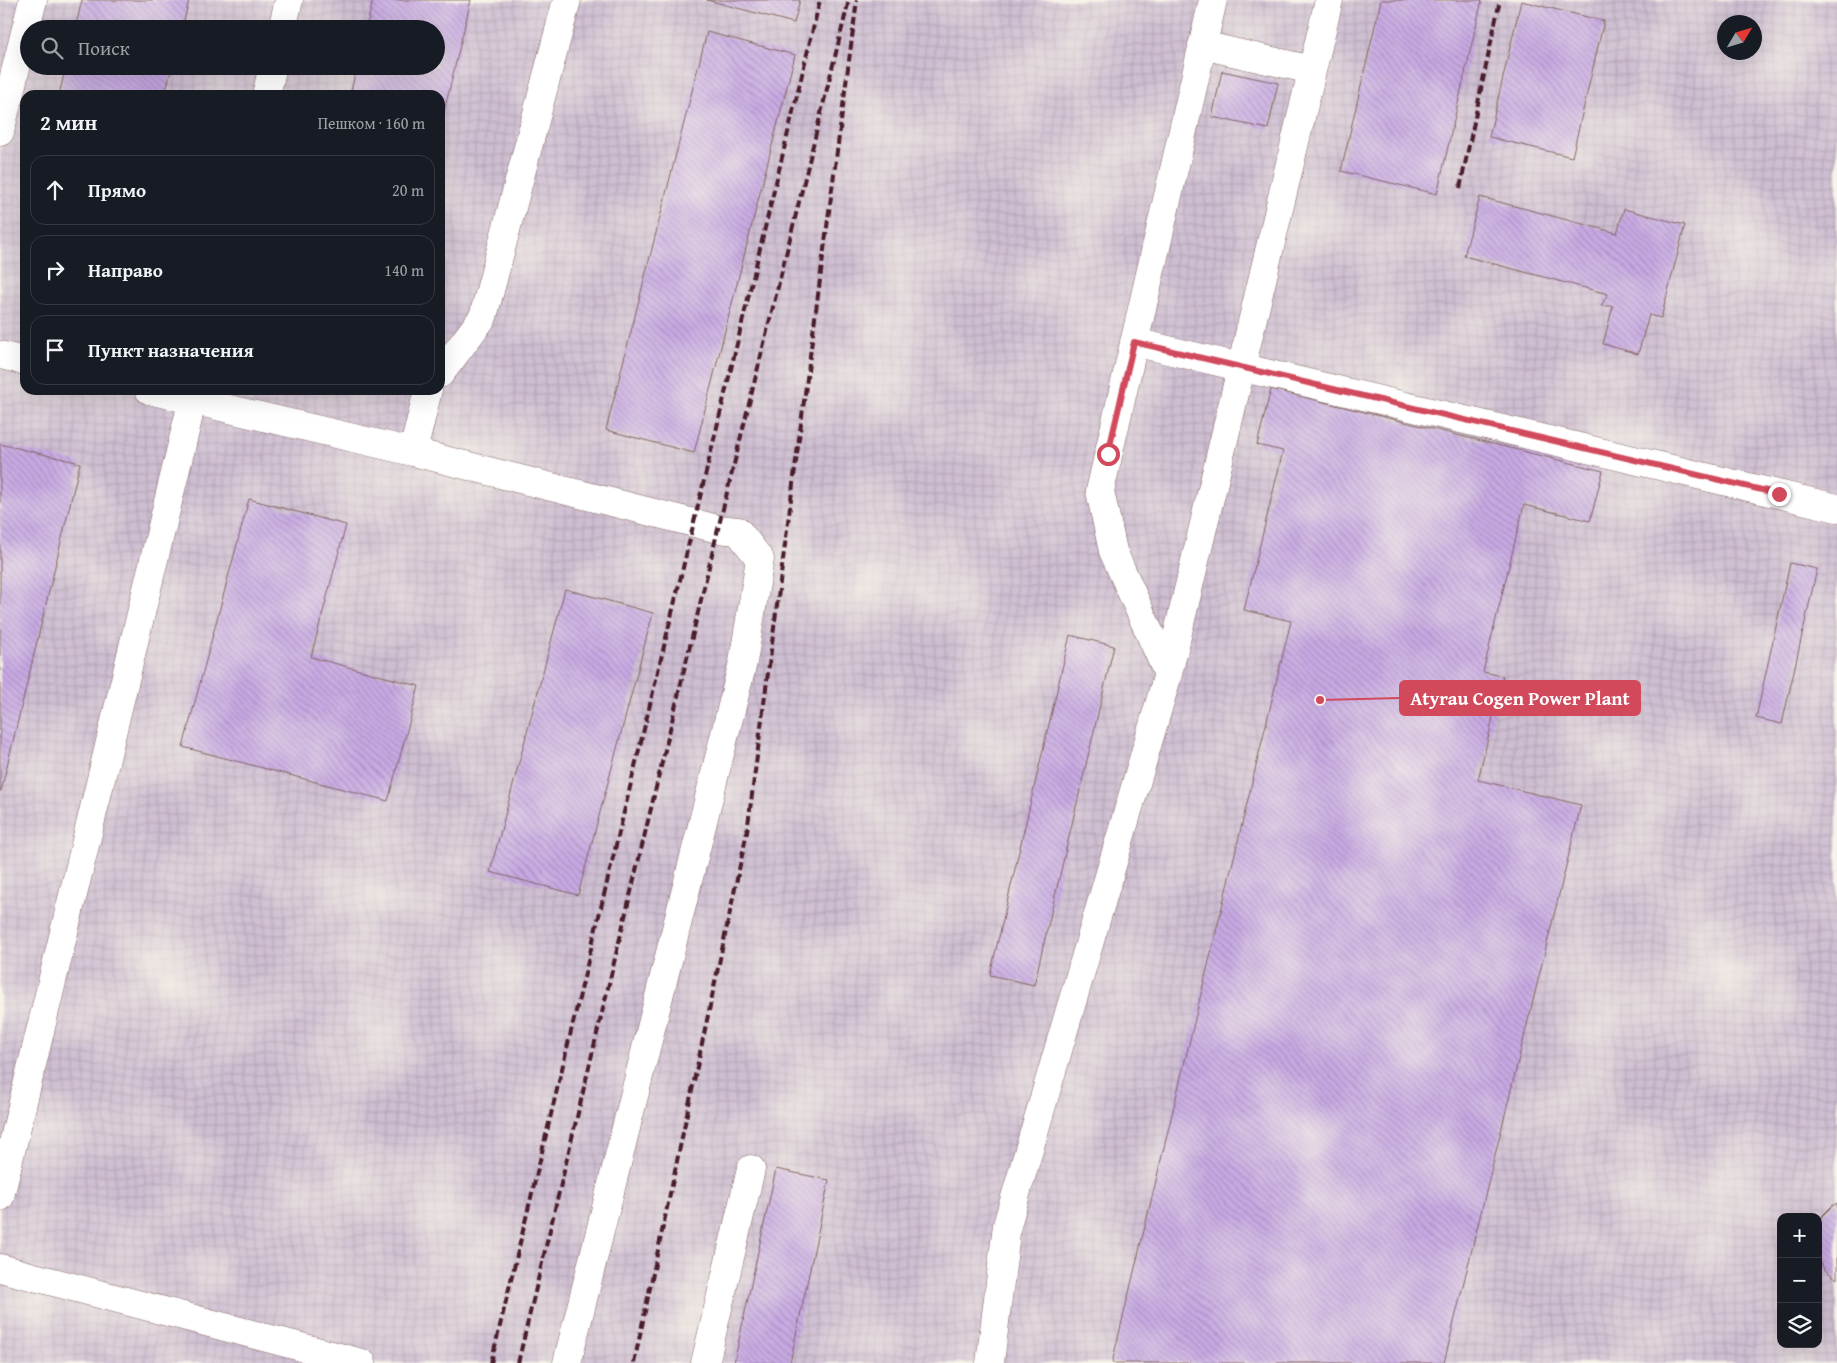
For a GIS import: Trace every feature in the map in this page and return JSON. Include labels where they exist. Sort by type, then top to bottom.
[{"type":"lane","points":[[28,20],[33,0]]},
{"type":"lane","points":[[284,20],[289,0]]},
{"type":"lane","points":[[445,367],[483,317],[567,0]]},
{"type":"lane","points":[[1168,674],[1113,550],[1100,490],[1213,0]]},
{"type":"lane","points":[[990,1363],[1007,1225],[1168,674],[1329,0]]},
{"type":"lane","points":[[1202,45],[1312,70]]},
{"type":"lane","points":[[0,132],[20,52]]},
{"type":"lane","points":[[267,90],[271,75]]},
{"type":"lane","points":[[1134,342],[1837,508]]},
{"type":"lane","points":[[0,355],[20,360]]},
{"type":"lane","points":[[0,1197],[193,395],[718,529],[738,531],[760,559],[741,671],[567,1363]]},
{"type":"lane","points":[[413,452],[427,395]]},
{"type":"lane","points":[[705,1363],[751,1170]]},
{"type":"lane","points":[[0,1268],[362,1363]]},
{"type":"shaded area","points":[[0,0],[1837,0],[1837,1363],[0,1363]]},
{"type":"building","points":[[82,0],[189,0],[184,20],[77,20]]},
{"type":"building","points":[[373,0],[471,0],[445,107],[445,90],[351,90],[355,75],[445,75],[445,20],[368,20]]},
{"type":"building","points":[[707,0],[800,0],[794,23]]},
{"type":"building","points":[[1381,0],[1482,0],[1437,194],[1341,171]]},
{"type":"building","points":[[1521,1],[1604,21],[1572,157],[1489,137]]},
{"type":"building","points":[[707,32],[795,55],[694,453],[606,430]]},
{"type":"building","points":[[1222,71],[1278,83],[1268,129],[1212,117]]},
{"type":"building","points":[[64,75],[170,75],[166,90],[60,90]]},
{"type":"building","points":[[1480,197],[1617,233],[1624,209],[1685,225],[1661,318],[1649,315],[1638,354],[1603,344],[1613,306],[1601,306],[1608,294],[1464,256]]},
{"type":"building","points":[[1271,389],[1603,471],[1590,521],[1524,505],[1483,672],[1503,676],[1478,780],[1581,805],[1444,1363],[1112,1363],[1291,621],[1244,610],[1283,451],[1257,445]]},
{"type":"building","points":[[0,444],[80,463],[1,791],[0,791]]},
{"type":"building","points":[[249,499],[346,525],[311,657],[419,686],[388,801],[183,747]]},
{"type":"building","points":[[1790,563],[1817,569],[1782,724],[1756,718]]},
{"type":"building","points":[[565,589],[653,613],[578,895],[490,872]]},
{"type":"building","points":[[1070,635],[1114,646],[1034,985],[990,975]]},
{"type":"building","points":[[776,1169],[829,1180],[790,1363],[734,1363]]},
{"type":"building","points":[[1837,1203],[1837,1279],[1822,1266],[1822,1216]]},
{"type":"railway","points":[[491,1363],[820,0]]},
{"type":"railway","points":[[518,1363],[718,529],[849,0]]},
{"type":"railway","points":[[634,1363],[747,832],[857,0]]},
{"type":"railway","points":[[1460,188],[1500,0]]},
{"type":"place","name":"Atyrau Cogen Power Plant","points":[[1320,700]]},
{"type":"route","points":[[1108,454],[1134,342],[1779,494]]}]
